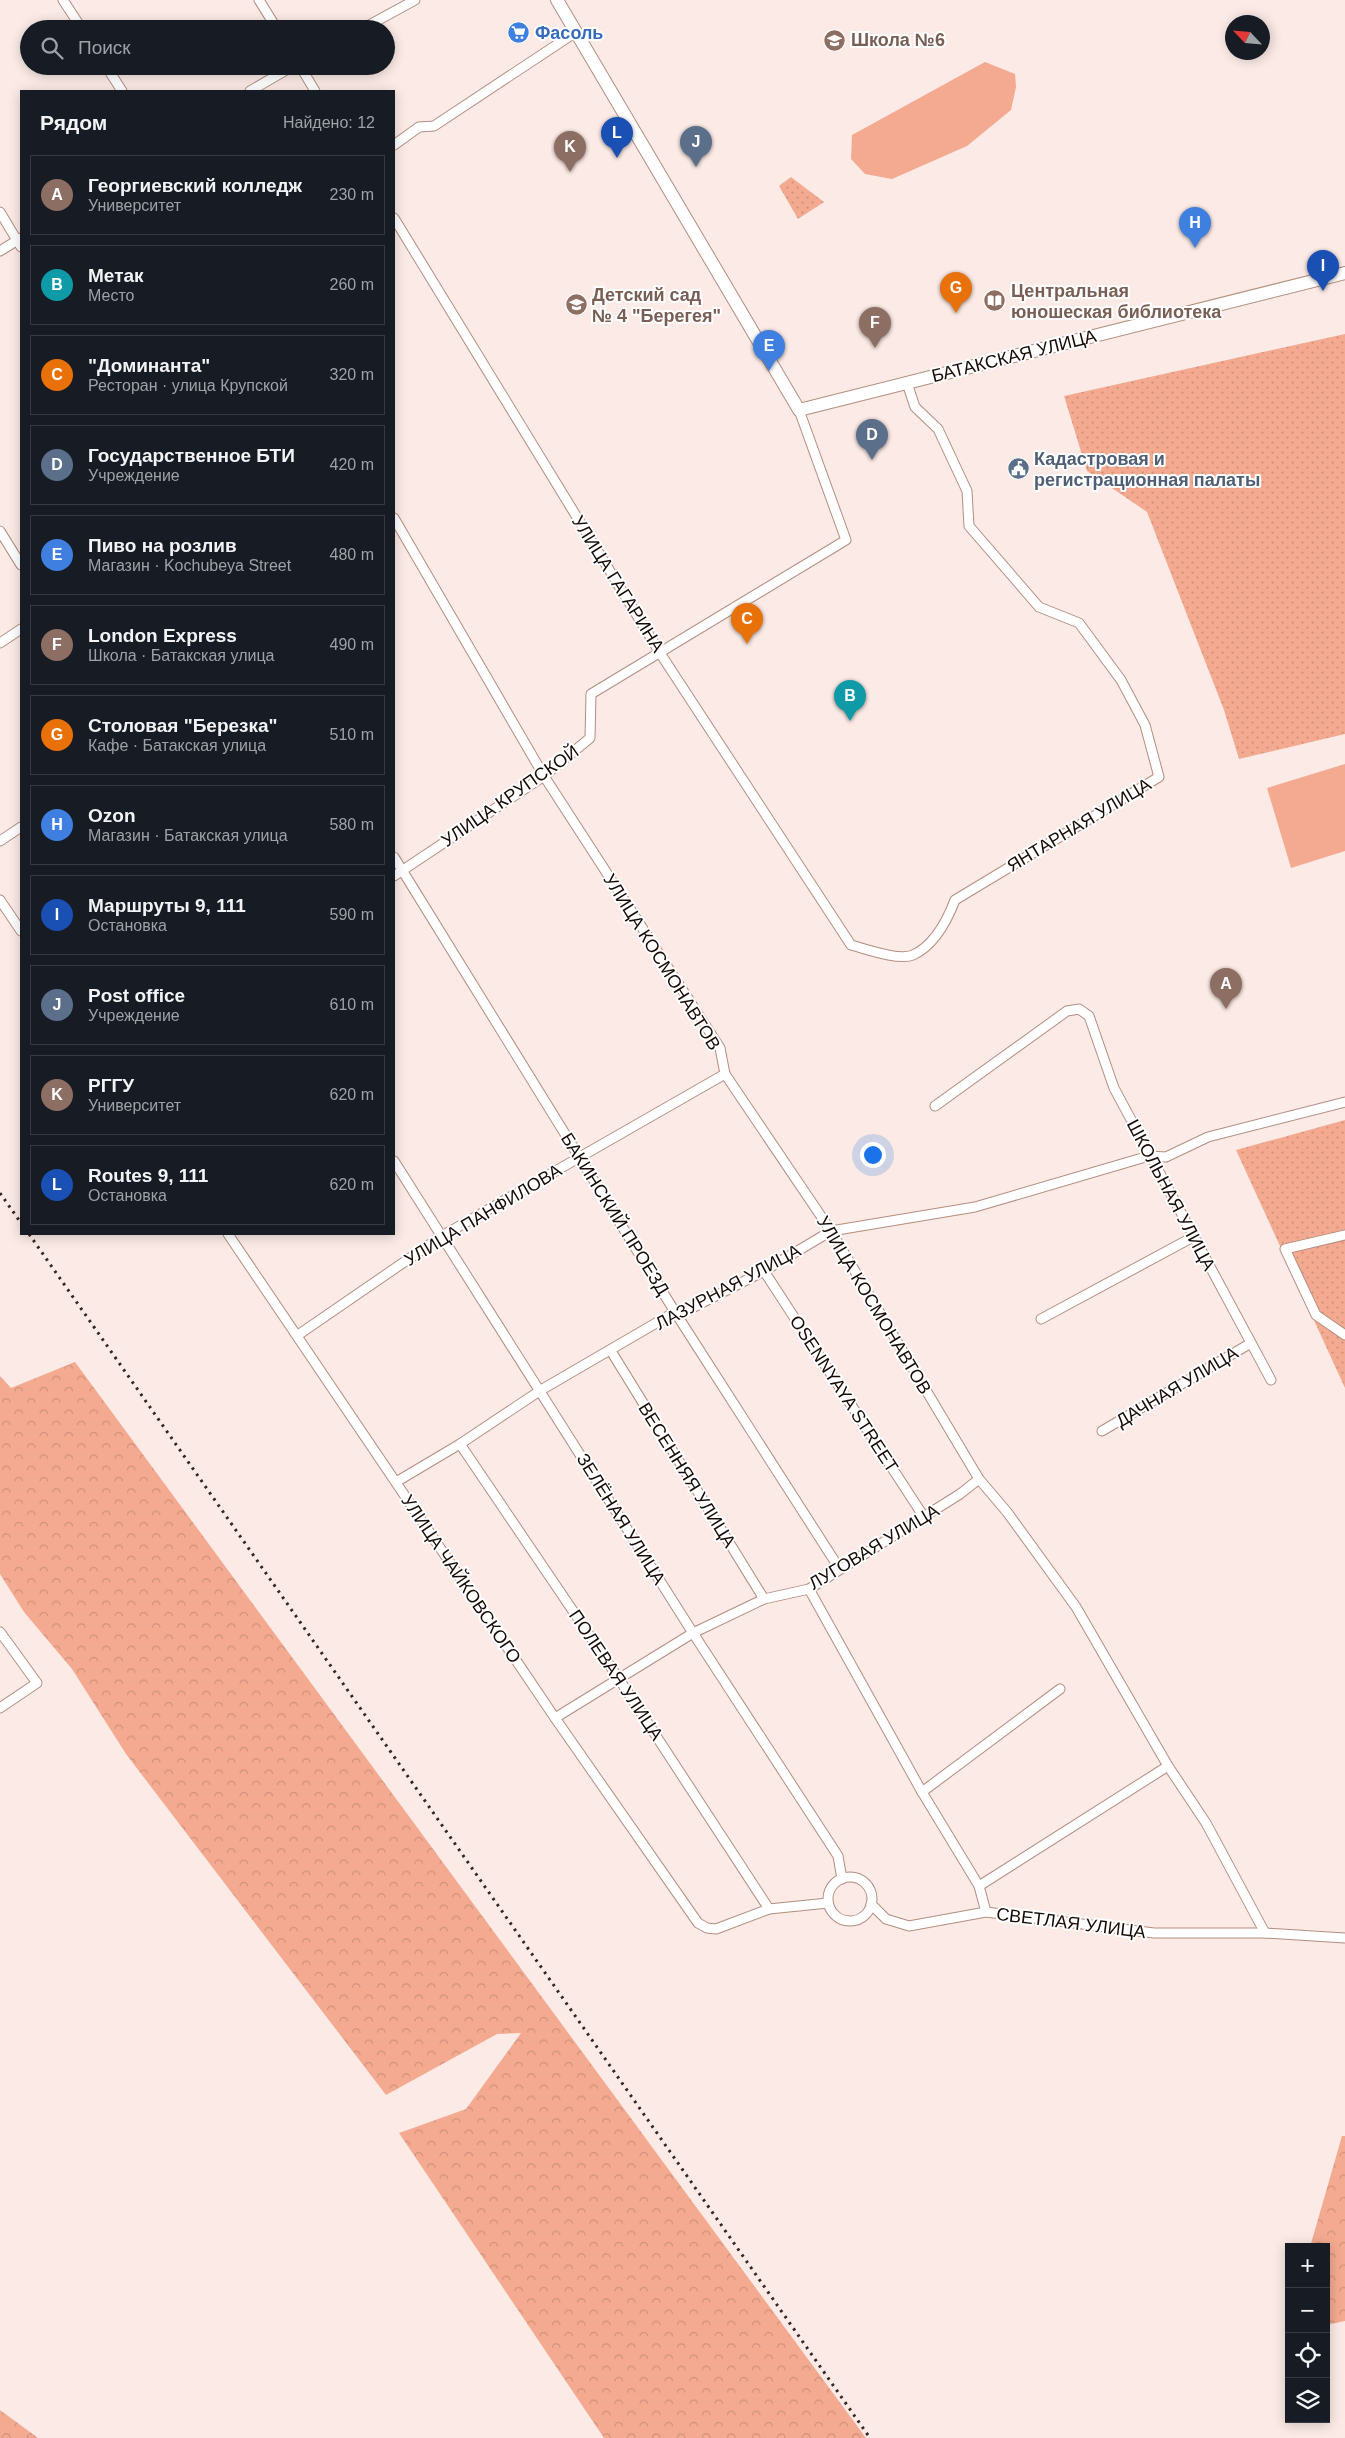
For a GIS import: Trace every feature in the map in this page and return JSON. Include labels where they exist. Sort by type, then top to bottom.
[{"type":"main road","points":[[557,0],[799,410]]},
{"type":"main road","name":"БАТАКСКАЯ УЛИЦА","points":[[799,410],[1345,273]]},
{"type":"street","points":[[63,0],[76,20]]},
{"type":"street","points":[[259,0],[271,20]]},
{"type":"street","points":[[378,20],[415,0]]},
{"type":"street","points":[[395,145],[419,127],[434,126],[576,32]]},
{"type":"street","points":[[112,75],[121,90]]},
{"type":"street","points":[[252,90],[277,75]]},
{"type":"street","points":[[305,75],[314,90]]},
{"type":"street","points":[[0,212],[20,242],[0,251]]},
{"type":"street","name":"УЛИЦА ГАГАРИНА","points":[[395,220],[660,653],[851,945]]},
{"type":"street","name":"ЯНТАРНАЯ УЛИЦА","points":[[851,945],[880,954],[912,956],[930,942],[946,923],[955,900],[1159,777],[1145,725],[1121,680],[1079,623],[1039,607],[969,526],[967,491],[938,429],[915,407],[908,383]]},
{"type":"street","name":"УЛИЦА КРУПСКОЙ","points":[[395,875],[544,776],[590,738],[591,694],[846,540],[799,410]]},
{"type":"street","name":"УЛИЦА КОСМОНАВТОВ","points":[[395,520],[544,776],[720,1048],[725,1074],[831,1231],[979,1479],[1007,1512],[1076,1607],[1168,1766],[1210,1832],[1265,1933]]},
{"type":"street","points":[[0,530],[20,563]]},
{"type":"street","points":[[0,643],[20,630]]},
{"type":"street","points":[[0,841],[20,828]]},
{"type":"street","name":"БАКИНСКИЙ ПРОЕЗД","points":[[395,859],[675,1312],[839,1568]]},
{"type":"street","points":[[0,900],[20,930]]},
{"type":"street","name":"ШКОЛЬНАЯ УЛИЦА","points":[[935,1106],[1067,1011],[1079,1009],[1089,1016],[1114,1088],[1271,1380]]},
{"type":"street","name":"УЛИЦА ПАНФИЛОВА","points":[[298,1335],[442,1236],[725,1074]]},
{"type":"street","name":"ЛАЗУРНАЯ УЛИЦА","points":[[396,1482],[460,1444],[541,1390],[611,1352],[675,1312],[694,1307],[764,1271],[831,1231],[975,1208],[1149,1156],[1166,1157],[1208,1137],[1345,1102]]},
{"type":"street","name":"ЗЕЛЁНАЯ УЛИЦА","points":[[395,1163],[541,1390],[693,1633],[838,1856],[842,1879]]},
{"type":"street","name":"УЛИЦА ЧАЙКОВСКОГО","points":[[229,1235],[298,1335],[554,1718],[698,1923],[716,1929],[769,1908]]},
{"type":"street","points":[[1345,1235],[1285,1249],[1316,1316],[1345,1335]]},
{"type":"street","points":[[1041,1319],[1193,1237]]},
{"type":"street","name":"OSENNYAYA STREET","points":[[764,1271],[924,1517]]},
{"type":"street","name":"ДАЧНАЯ УЛИЦА","points":[[1102,1431],[1251,1343]]},
{"type":"street","name":"ВЕСЕННЯЯ УЛИЦА","points":[[611,1352],[764,1599]]},
{"type":"street","name":"ПОЛЕВАЯ УЛИЦА","points":[[460,1444],[619,1678],[769,1908]]},
{"type":"street","name":"ЛУГОВАЯ УЛИЦА","points":[[554,1718],[693,1633],[764,1599],[809,1589],[839,1568],[960,1494],[979,1479]]},
{"type":"street","name":"СВЕТЛАЯ УЛИЦА","points":[[809,1589],[922,1792],[979,1886],[986,1912],[1154,1933],[1265,1933],[1345,1938]]},
{"type":"street","points":[[0,1632],[37,1683],[0,1708]]},
{"type":"street","points":[[922,1792],[1060,1689]]},
{"type":"street","points":[[979,1886],[1168,1766]]},
{"type":"street","points":[[850,1878],[864,1883],[869,1889],[871,1904],[867,1914],[859,1919],[849,1921],[836,1916],[828,1902],[829,1893],[834,1884],[842,1879],[850,1878]]},
{"type":"street","points":[[769,1908],[828,1902]]},
{"type":"street","points":[[871,1904],[886,1919],[909,1926],[986,1912]]},
{"type":"green space","points":[[985,62],[1015,74],[1016,87],[1011,110],[967,146],[892,179],[865,174],[851,159],[852,135]]},
{"type":"green space","points":[[791,177],[824,202],[798,219],[779,186]]},
{"type":"green space","points":[[1345,334],[1345,734],[1239,759],[1224,710],[1147,512],[1087,471],[1064,396]]},
{"type":"green space","points":[[1345,764],[1345,851],[1291,868],[1267,788]]},
{"type":"green space","points":[[1345,1120],[1345,1388],[1236,1150]]},
{"type":"green space","points":[[75,1362],[866,2438],[604,2438],[399,2133],[466,2109],[521,2033],[497,2034],[386,2095],[126,1754],[72,1669],[24,1612],[0,1574],[0,1376],[11,1388]]},
{"type":"green space","points":[[1342,2136],[1345,2136],[1345,2321],[1330,2324],[1330,2243],[1311,2243]]},
{"type":"green space","points":[[0,2410],[38,2438],[0,2438]]},
{"type":"railway","points":[[0,1193],[20,1222]]},
{"type":"railway","points":[[30,1235],[870,2438]]},
{"type":"place","name":"Фасоль","points":[[519,33]]},
{"type":"place","name":"Школа №6","points":[[835,40]]},
{"type":"place","name":"Routes 9, 111","points":[[617,158]]},
{"type":"place","name":"Post office","points":[[696,167]]},
{"type":"place","name":"РГГУ","points":[[570,172]]},
{"type":"place","name":"Ozon","points":[[1195,248]]},
{"type":"place","name":"Маршруты 9, 111","points":[[1323,291]]},
{"type":"place","name":"Центральная юношеская библиотека","points":[[995,301]]},
{"type":"place","name":"Детский сад № 4 \"Берегея\"","points":[[576,305]]},
{"type":"place","name":"Столовая \"Березка\"","points":[[956,313]]},
{"type":"place","name":"London Express","points":[[875,348]]},
{"type":"place","name":"Пиво на розлив","points":[[769,371]]},
{"type":"place","name":"Государственное БТИ","points":[[872,460]]},
{"type":"place","name":"Кадастровая и регистрационная палаты","points":[[1018,469]]},
{"type":"place","name":"\"Доминанта\"","points":[[747,644]]},
{"type":"place","name":"Метак","points":[[850,721]]},
{"type":"place","name":"Георгиевский колледж","points":[[1226,1009]]}]
